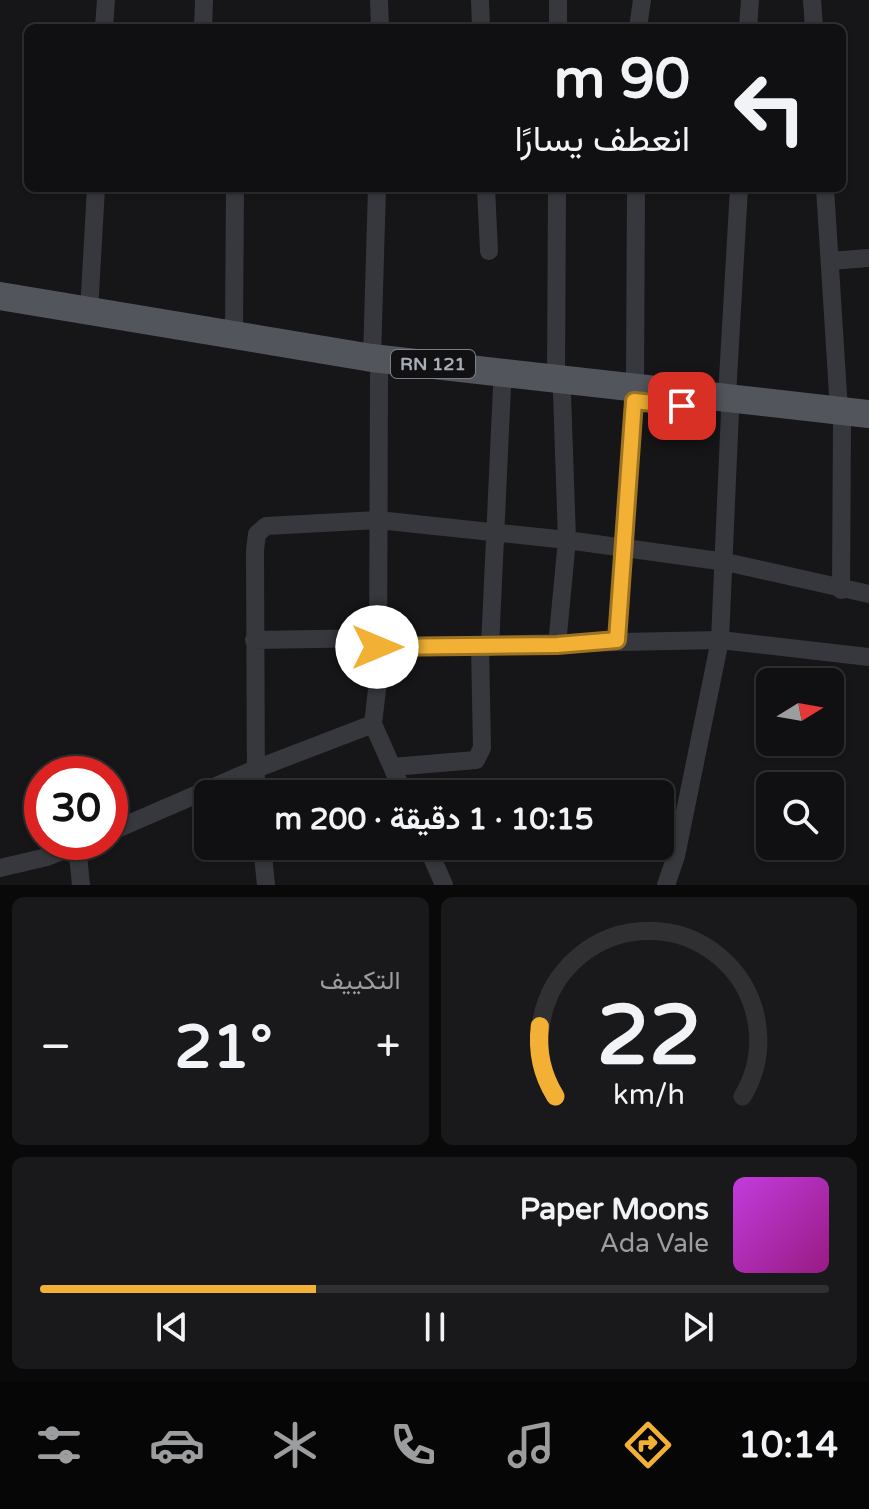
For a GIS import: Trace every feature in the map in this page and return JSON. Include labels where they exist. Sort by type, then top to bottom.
[{"type":"main road","name":"RN 121","points":[[0,296],[234,335],[376,366],[634,393],[850,421],[869,414]]},
{"type":"main road","name":"RN 121","points":[[0,315],[376,366],[502,387],[559,385]]},
{"type":"street","points":[[104,24],[106,0]]},
{"type":"street","points":[[203,24],[204,0]]},
{"type":"street","points":[[379,0],[380,24]]},
{"type":"street","points":[[480,0],[481,24]]},
{"type":"street","points":[[558,0],[558,24]]},
{"type":"street","points":[[639,24],[642,0]]},
{"type":"street","points":[[748,24],[750,0]]},
{"type":"street","points":[[812,0],[814,24]]},
{"type":"street","points":[[89,311],[96,192]]},
{"type":"street","points":[[234,335],[235,192]]},
{"type":"street","points":[[377,192],[378,642],[373,724],[398,780]]},
{"type":"street","points":[[486,192],[489,251]]},
{"type":"street","points":[[557,192],[559,385],[567,540],[557,645]]},
{"type":"street","points":[[617,640],[634,393],[636,192]]},
{"type":"street","points":[[666,885],[676,856],[720,640],[726,562],[728,404],[739,192]]},
{"type":"street","points":[[825,192],[830,261],[850,421],[841,590]]},
{"type":"street","points":[[830,261],[869,258]]},
{"type":"street","points":[[392,767],[476,760],[482,748],[485,647],[497,534],[502,387]]},
{"type":"street","points":[[254,780],[257,534],[266,526],[378,520],[567,540],[726,562],[869,594]]},
{"type":"street","points":[[254,640],[485,647],[617,640],[655,644],[720,640],[869,657]]},
{"type":"street","points":[[128,824],[253,770],[373,724]]},
{"type":"street","points":[[0,868],[27,860]]},
{"type":"street","points":[[81,860],[81,885]]},
{"type":"street","points":[[263,860],[266,885]]},
{"type":"street","points":[[433,860],[444,885]]},
{"type":"route","points":[[377,647],[490,647],[617,640],[634,401],[682,406]]}]
